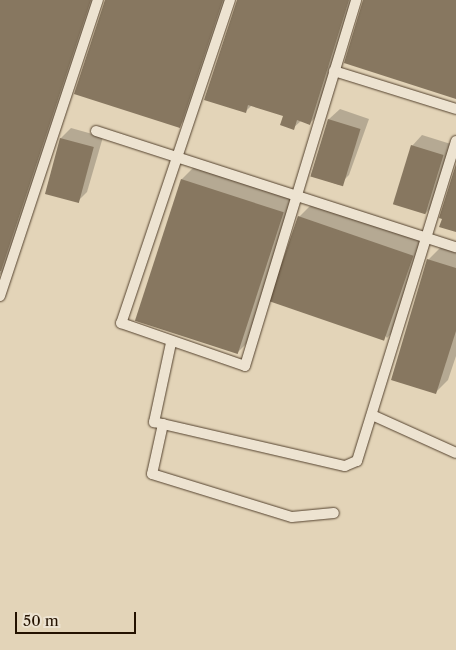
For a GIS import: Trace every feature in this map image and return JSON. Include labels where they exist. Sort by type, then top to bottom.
[{"type":"lane","points":[[0,296],[98,0]]},
{"type":"lane","points":[[230,0],[121,324],[171,343],[244,366],[294,195],[356,0]]},
{"type":"lane","points":[[334,71],[456,109]]},
{"type":"lane","points":[[96,131],[456,248]]},
{"type":"lane","points":[[171,343],[154,422],[345,466],[358,462],[456,141]]},
{"type":"lane","points":[[372,415],[456,453]]},
{"type":"lane","points":[[163,424],[152,474],[292,517],[334,514]]},
{"type":"building","points":[[0,0],[91,0],[1,271],[0,271]]},
{"type":"building","points":[[105,0],[223,0],[180,128],[74,94]]},
{"type":"building","points":[[237,0],[349,0],[310,125],[297,120],[294,130],[280,125],[283,116],[248,105],[246,113],[204,100]]},
{"type":"building","points":[[363,0],[456,0],[456,99],[344,63]]},
{"type":"building","points":[[328,119],[361,129],[343,186],[310,176]]},
{"type":"building","points":[[60,138],[94,147],[79,203],[45,194]]},
{"type":"building","points":[[411,145],[444,155],[425,214],[393,204]]},
{"type":"building","points":[[456,164],[456,232],[439,227],[442,219],[439,218]]},
{"type":"building","points":[[181,179],[284,212],[238,354],[135,321]]},
{"type":"building","points":[[298,216],[413,256],[384,341],[269,301]]},
{"type":"building","points":[[427,259],[456,268],[456,331],[436,394],[391,380]]}]
